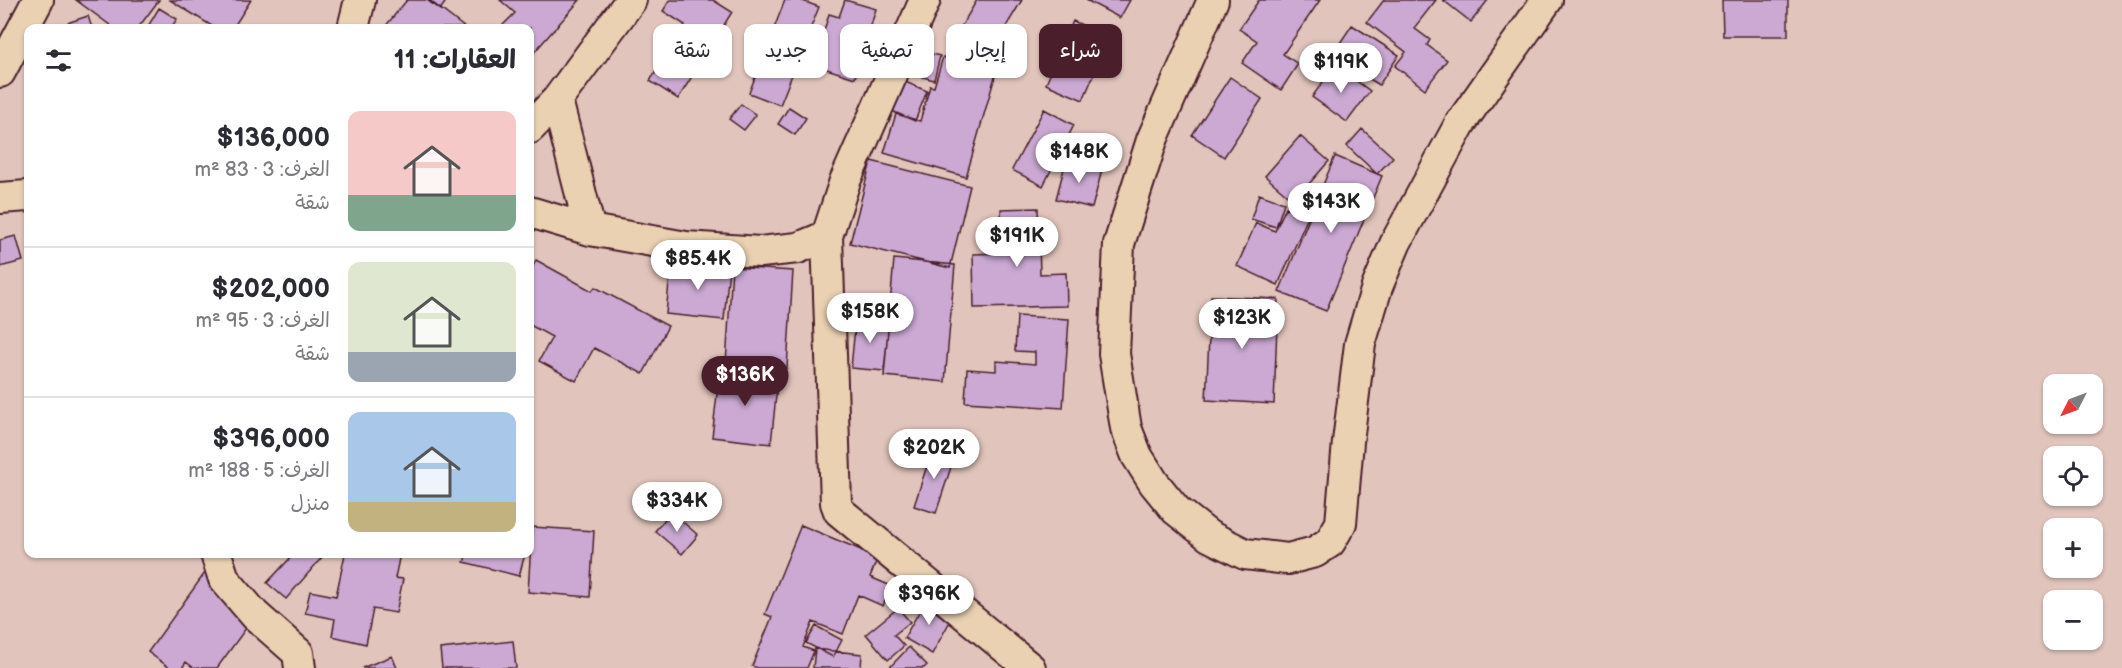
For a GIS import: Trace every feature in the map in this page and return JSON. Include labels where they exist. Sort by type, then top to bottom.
[{"type":"street","points":[[25,24],[38,0]]},
{"type":"street","points":[[354,24],[360,0]]},
{"type":"street","points":[[534,124],[557,100],[631,0]]},
{"type":"street","points":[[925,0],[845,181],[827,236],[836,503],[839,512],[1030,668]]},
{"type":"street","points":[[1213,0],[1152,140],[1119,244],[1114,354],[1126,428],[1137,456],[1154,483],[1176,510],[1209,536],[1245,554],[1288,559],[1315,552],[1330,542],[1341,523],[1360,344],[1377,287],[1396,242],[1460,124],[1546,0]]},
{"type":"street","points":[[0,72],[24,27]]},
{"type":"street","points":[[557,100],[590,230]]},
{"type":"street","points":[[0,198],[24,196]]},
{"type":"street","points":[[534,213],[590,230],[686,247],[760,252],[798,248],[827,236]]},
{"type":"street","points":[[217,558],[224,579],[255,615],[298,653],[300,668]]},
{"type":"building","points":[[76,0],[159,0],[141,24],[109,24]]},
{"type":"building","points":[[170,0],[251,0],[236,24],[209,24]]},
{"type":"building","points":[[407,0],[429,0],[460,24],[387,24]]},
{"type":"building","points":[[427,0],[447,0],[440,10]]},
{"type":"building","points":[[500,0],[580,0],[534,52],[534,24],[504,24],[515,13]]},
{"type":"building","points":[[670,0],[713,0],[732,12],[725,24],[683,24],[663,11]]},
{"type":"building","points":[[785,0],[800,0],[819,7],[812,24],[776,24]]},
{"type":"building","points":[[845,0],[876,9],[871,24],[840,24],[840,73],[828,69],[828,24],[826,24],[829,14],[839,17]]},
{"type":"building","points":[[977,0],[1022,0],[1008,24],[963,24]]},
{"type":"building","points":[[1086,0],[1130,0],[1120,18]]},
{"type":"building","points":[[1259,0],[1320,0],[1283,54],[1298,64],[1281,90],[1242,63],[1257,41],[1239,29]]},
{"type":"building","points":[[1384,0],[1436,0],[1414,28],[1430,40],[1427,45],[1447,60],[1425,89],[1395,66],[1406,52],[1367,22]]},
{"type":"building","points":[[1443,0],[1488,0],[1471,22]]},
{"type":"building","points":[[1722,0],[1788,0],[1788,36],[1723,36]]},
{"type":"building","points":[[159,8],[177,19],[174,24],[149,24]]},
{"type":"building","points":[[88,16],[91,24],[67,24]]},
{"type":"building","points":[[1352,25],[1399,55],[1379,85],[1332,55]]},
{"type":"building","points":[[934,54],[940,56],[934,80],[926,78],[934,78]]},
{"type":"building","points":[[943,57],[946,58],[946,78],[995,78],[966,177],[884,153],[896,114],[920,121],[930,86],[934,87]]},
{"type":"building","points":[[1335,65],[1370,91],[1347,122],[1312,97]]},
{"type":"building","points":[[653,76],[691,78],[678,99],[650,81]]},
{"type":"building","points":[[1230,77],[1262,99],[1224,157],[1192,135]]},
{"type":"building","points":[[755,78],[791,78],[780,105],[749,93]]},
{"type":"building","points":[[1049,78],[1092,78],[1083,100],[1046,84]]},
{"type":"building","points":[[898,79],[927,91],[915,121],[885,108]]},
{"type":"building","points":[[741,104],[756,115],[744,130],[729,119]]},
{"type":"building","points":[[789,107],[806,118],[795,135],[778,124]]},
{"type":"building","points":[[1044,109],[1074,125],[1043,186],[1012,170]]},
{"type":"building","points":[[1362,129],[1393,157],[1377,174],[1347,146]]},
{"type":"building","points":[[1300,136],[1329,161],[1294,201],[1265,176]]},
{"type":"building","points":[[1335,156],[1382,176],[1326,311],[1279,292]]},
{"type":"building","points":[[871,161],[970,186],[950,268],[850,243]]},
{"type":"building","points":[[1066,161],[1102,170],[1092,208],[1056,199]]},
{"type":"building","points":[[1259,194],[1284,203],[1276,227],[1251,219]]},
{"type":"building","points":[[1286,207],[1308,217],[1278,285],[1237,266],[1256,223],[1275,231]]},
{"type":"building","points":[[1038,208],[1040,274],[1066,273],[1067,306],[974,308],[973,254],[1002,253],[1001,209]]},
{"type":"building","points":[[16,236],[23,261],[0,267],[0,240]]},
{"type":"building","points":[[894,259],[955,265],[945,382],[884,376]]},
{"type":"building","points":[[536,260],[592,291],[595,287],[668,326],[643,374],[594,348],[576,381],[539,361],[552,337],[534,327],[534,264]]},
{"type":"building","points":[[671,262],[729,268],[724,320],[666,314]]},
{"type":"building","points":[[732,267],[793,271],[787,368],[726,364]]},
{"type":"building","points":[[1211,296],[1278,299],[1274,404],[1206,400]]},
{"type":"building","points":[[1017,316],[1069,319],[1063,408],[965,402],[967,369],[996,371],[996,361],[1035,364],[1035,352],[1015,351]]},
{"type":"building","points":[[856,317],[889,320],[884,371],[851,368]]},
{"type":"building","points":[[720,369],[778,376],[771,444],[712,437]]},
{"type":"building","points":[[933,447],[955,455],[936,513],[914,506]]},
{"type":"building","points":[[671,512],[698,535],[682,554],[655,531]]},
{"type":"building","points":[[801,525],[878,557],[870,577],[891,586],[883,606],[858,595],[843,634],[813,622],[803,647],[814,651],[807,668],[758,668],[752,666],[772,617],[765,614]]},
{"type":"building","points":[[534,527],[594,531],[590,597],[528,592],[530,558],[534,558]]},
{"type":"building","points":[[290,558],[321,558],[286,599],[267,583]]},
{"type":"building","points":[[344,558],[399,558],[395,578],[403,579],[396,613],[373,609],[366,644],[332,636],[335,619],[305,613],[310,591],[336,596]]},
{"type":"building","points":[[466,558],[524,558],[519,576],[464,562]]},
{"type":"building","points":[[207,570],[260,609],[217,668],[194,668],[186,662],[182,668],[170,668],[148,652]]},
{"type":"building","points":[[927,598],[954,614],[932,654],[904,638]]},
{"type":"building","points":[[898,608],[910,622],[894,635],[904,646],[888,660],[866,634]]},
{"type":"building","points":[[816,626],[842,640],[833,657],[806,643]]},
{"type":"building","points":[[513,641],[516,668],[442,668],[440,649]]},
{"type":"building","points":[[909,647],[927,665],[924,668],[889,668]]},
{"type":"building","points":[[815,649],[862,654],[861,668],[813,668]]},
{"type":"building","points":[[392,656],[397,668],[362,668]]}]
